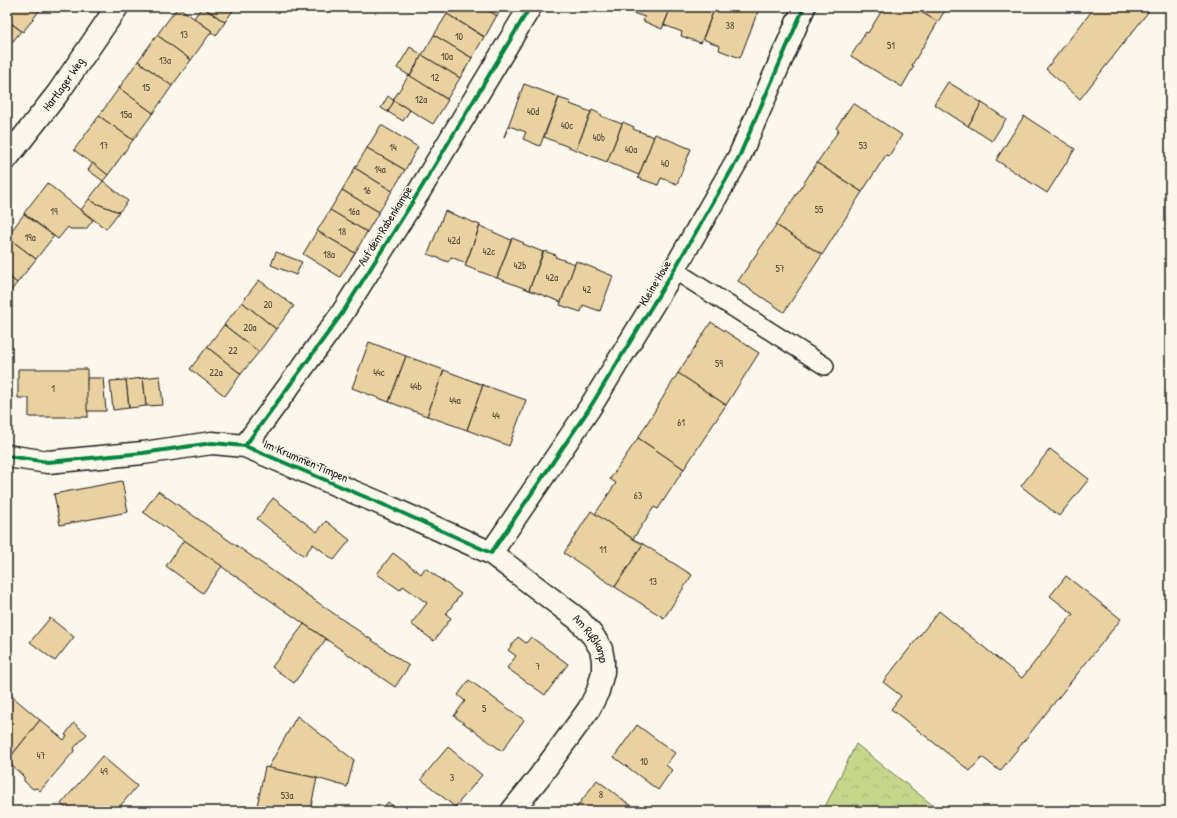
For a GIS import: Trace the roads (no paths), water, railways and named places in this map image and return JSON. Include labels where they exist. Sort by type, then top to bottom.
[{"type":"street","name":"Hartlager Weg","points":[[7,158],[58,94],[117,7]]},
{"type":"street","name":"Auf dem Rabenkampe","points":[[245,446],[342,315],[424,183],[530,7]]},
{"type":"street","name":"Kleine Howe","points":[[491,553],[589,409],[674,270],[739,157],[804,7]]},
{"type":"street","name":"Im Krummen Timpen","points":[[7,456],[48,462],[143,453],[212,443],[245,446],[389,507],[491,553]]},
{"type":"street","name":"Am Rußkamp","points":[[491,553],[579,620],[593,636],[601,649],[603,660],[603,672],[598,691],[589,709],[540,776],[512,811]]},
{"type":"lane","points":[[674,270],[825,366]]}]
